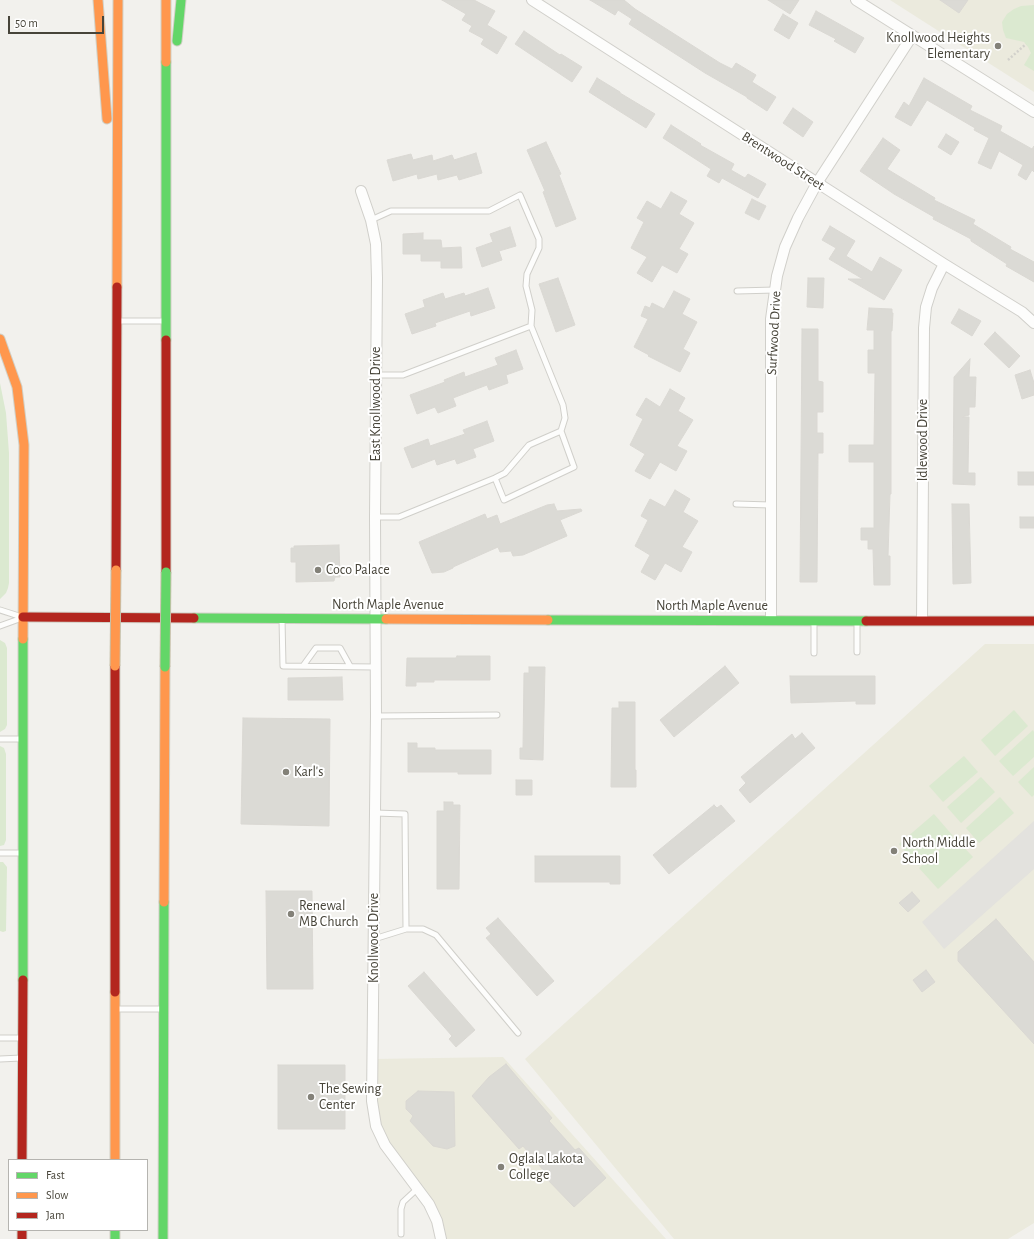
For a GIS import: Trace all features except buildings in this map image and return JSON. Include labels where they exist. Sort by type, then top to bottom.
[{"type":"main road","points":[[98,0],[117,252]]},
{"type":"main road","points":[[115,1159],[115,666],[118,0]]},
{"type":"main road","points":[[163,1239],[167,174],[166,0]]},
{"type":"main road","points":[[177,48],[181,0]]},
{"type":"main road","points":[[167,174],[175,64]]},
{"type":"main road","points":[[0,339],[16,387],[22,421],[24,445],[22,1159]]},
{"type":"main road","name":"North Maple Avenue","points":[[23,617],[1034,621]]},
{"type":"street","name":"Brentwood Street","points":[[532,0],[944,264],[1022,312],[1034,324]]},
{"type":"street","points":[[856,0],[1034,112]]},
{"type":"street","name":"Surfwood Drive","points":[[771,620],[772,319],[777,276],[785,246],[817,183],[912,36]]},
{"type":"street","name":"East Knollwood Drive","points":[[361,191],[371,220],[376,244],[376,618]]},
{"type":"street","name":"Idlewood Drive","points":[[922,620],[924,328],[928,300],[932,288],[944,264]]},
{"type":"street","name":"Knollwood Drive","points":[[376,618],[372,1101],[376,1126],[385,1145],[429,1204],[441,1239]]},
{"type":"lane","points":[[371,220],[391,211],[489,211],[520,195],[539,239],[539,248],[527,274],[526,280],[532,310],[531,326],[563,405],[565,418],[561,431],[574,467],[504,500],[495,478]]},
{"type":"lane","points":[[737,291],[775,290]]},
{"type":"lane","points":[[117,321],[166,321]]},
{"type":"lane","points":[[376,374],[403,375],[531,326]]},
{"type":"lane","points":[[375,517],[399,517],[495,478],[505,473],[529,445],[561,431]]},
{"type":"lane","points":[[736,504],[771,504]]},
{"type":"lane","points":[[0,610],[23,617]]},
{"type":"lane","points":[[0,626],[23,617]]},
{"type":"lane","points":[[282,618],[283,666],[376,667]]},
{"type":"lane","points":[[814,620],[814,653]]},
{"type":"lane","points":[[857,620],[857,652]]},
{"type":"lane","points":[[304,666],[316,648],[340,648],[350,666]]},
{"type":"lane","points":[[376,716],[497,715]]},
{"type":"lane","points":[[0,739],[23,739]]},
{"type":"lane","points":[[375,813],[405,814],[406,929]]},
{"type":"lane","points":[[0,853],[23,853]]},
{"type":"lane","points":[[374,939],[406,929],[423,929],[436,935],[518,1033]]},
{"type":"lane","points":[[115,1009],[163,1009]]},
{"type":"lane","points":[[0,1038],[22,1038]]},
{"type":"lane","points":[[0,1059],[22,1058]]},
{"type":"lane","points":[[401,1234],[401,1209],[403,1202],[418,1189]]},
{"type":"path","points":[[1008,60],[1026,44]]},
{"type":"shaded area","name":"Knollwood Heights Elementary","points":[[890,0],[1034,0],[1034,92]]},
{"type":"shaded area","name":"North Middle School","points":[[985,644],[1034,644],[1034,1223],[1008,1239],[674,1239],[525,1059]]},
{"type":"shaded area","points":[[1034,821],[1034,869],[944,949],[922,922]]},
{"type":"shaded area","name":"Oglala Lakota College","points":[[503,1057],[666,1239],[441,1239],[437,1221],[376,1126],[373,1059]]},
{"type":"green space","points":[[1034,5],[1034,71],[1024,65],[1031,53],[1028,47],[1024,42],[1006,38],[1002,22],[1007,14],[1014,9],[1021,6]]},
{"type":"green space","points":[[0,383],[6,413],[9,453],[9,583],[6,593],[0,599]]},
{"type":"green space","points":[[0,640],[5,643],[7,648],[7,725],[5,729],[0,732]]},
{"type":"green space","points":[[1014,710],[1028,726],[995,756],[981,740]]},
{"type":"green space","points":[[1033,730],[1034,757],[1013,776],[999,761]]},
{"type":"green space","points":[[0,746],[4,748],[6,754],[6,840],[4,845],[0,846]]},
{"type":"green space","points":[[964,756],[978,772],[943,802],[929,786]]},
{"type":"green space","points":[[1034,767],[1034,795],[1032,797],[1018,782]]},
{"type":"green space","points":[[981,777],[995,792],[961,823],[947,807]]},
{"type":"green space","points":[[1000,797],[1014,813],[979,843],[966,828]]},
{"type":"green space","points":[[934,814],[953,836],[918,866],[899,844]]},
{"type":"green space","points":[[954,837],[973,857],[938,889],[919,868]]},
{"type":"green space","points":[[0,862],[3,862],[7,867],[6,931],[3,932],[0,931]]},
{"type":"traffic: fast","points":[[177,41],[181,0]]},
{"type":"traffic: fast","points":[[166,62],[166,340]]},
{"type":"traffic: fast","points":[[165,667],[166,572]]},
{"type":"traffic: fast","points":[[194,618],[386,619]]},
{"type":"traffic: fast","points":[[548,620],[866,621]]},
{"type":"traffic: fast","points":[[23,639],[23,980]]},
{"type":"traffic: fast","points":[[163,1239],[164,902]]},
{"type":"traffic: fast","points":[[115,1231],[115,1239]]},
{"type":"traffic: slow","points":[[98,0],[107,119]]},
{"type":"traffic: slow","points":[[117,287],[118,0]]},
{"type":"traffic: slow","points":[[166,0],[166,62]]},
{"type":"traffic: slow","points":[[0,339],[17,387],[24,445],[23,639]]},
{"type":"traffic: slow","points":[[115,666],[116,570]]},
{"type":"traffic: slow","points":[[386,619],[548,620]]},
{"type":"traffic: slow","points":[[164,902],[165,667]]},
{"type":"traffic: slow","points":[[115,992],[115,1159]]},
{"type":"traffic: jam","points":[[116,570],[117,287]]},
{"type":"traffic: jam","points":[[166,340],[166,572]]},
{"type":"traffic: jam","points":[[23,617],[194,618]]},
{"type":"traffic: jam","points":[[866,621],[1034,621]]},
{"type":"traffic: jam","points":[[115,666],[115,992]]},
{"type":"traffic: jam","points":[[22,1159],[23,980]]},
{"type":"traffic: jam","points":[[22,1231],[22,1239]]},
{"type":"place","name":"Knollwood Heights Elementary","points":[[998,46]]},
{"type":"place","name":"Coco Palace","points":[[318,570]]},
{"type":"place","name":"Karl's","points":[[286,772]]},
{"type":"place","name":"North Middle School","points":[[894,851]]},
{"type":"place","name":"Renewal MB Church","points":[[291,914]]},
{"type":"place","name":"The Sewing Center","points":[[311,1097]]},
{"type":"place","name":"Oglala Lakota College","points":[[501,1167]]}]
